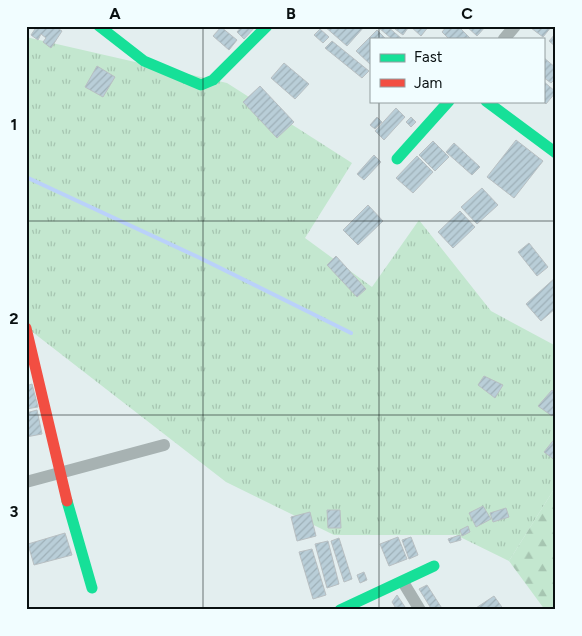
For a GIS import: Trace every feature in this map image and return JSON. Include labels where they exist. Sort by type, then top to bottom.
[{"type":"street","points":[[99,26],[144,61],[201,84],[212,80],[267,26]]},
{"type":"street","points":[[505,38],[515,26]]},
{"type":"street","points":[[397,159],[448,102]]},
{"type":"street","points":[[487,102],[556,153]]},
{"type":"street","points":[[26,328],[59,473],[92,588]]},
{"type":"street","points":[[26,482],[164,445]]},
{"type":"street","points":[[340,610],[434,566]]},
{"type":"street","points":[[403,582],[420,610]]},
{"type":"green space","points":[[26,37],[227,83],[352,163],[305,238],[372,287],[419,220],[491,311],[556,346],[556,486],[509,561],[456,535],[334,535],[226,482],[26,327]]},
{"type":"green space","points":[[556,486],[556,610],[545,610],[509,561]]},
{"type":"building","points":[[37,26],[54,26],[62,31],[51,48],[43,42],[46,38],[41,34],[38,40],[31,35]]},
{"type":"building","points":[[242,26],[256,26],[244,39],[237,32]]},
{"type":"building","points":[[324,26],[363,26],[364,27],[347,46]]},
{"type":"building","points":[[387,26],[401,38],[391,38],[379,28]]},
{"type":"building","points":[[398,26],[406,26],[408,28],[403,35],[395,29]]},
{"type":"building","points":[[410,26],[429,26],[421,36]]},
{"type":"building","points":[[447,26],[458,26],[470,38],[448,38],[442,32]]},
{"type":"building","points":[[466,26],[486,26],[477,36]]},
{"type":"building","points":[[533,26],[552,26],[543,37],[531,28]]},
{"type":"building","points":[[221,27],[237,40],[229,50],[213,36]]},
{"type":"building","points":[[320,29],[329,37],[323,43],[314,35]]},
{"type":"building","points":[[377,30],[385,38],[370,38],[370,64],[356,51]]},
{"type":"building","points":[[556,33],[556,47],[549,41]]},
{"type":"building","points":[[332,41],[369,71],[362,78],[325,48]]},
{"type":"building","points":[[544,58],[556,68],[556,78],[551,83],[544,78]]},
{"type":"building","points":[[284,63],[309,84],[295,99],[271,78]]},
{"type":"building","points":[[97,66],[115,77],[103,97],[85,87]]},
{"type":"building","points":[[544,82],[556,92],[546,104],[544,102]]},
{"type":"building","points":[[260,86],[294,122],[277,138],[243,102]]},
{"type":"building","points":[[396,108],[405,117],[384,140],[375,131]]},
{"type":"building","points":[[377,117],[382,122],[375,129],[370,125]]},
{"type":"building","points":[[411,117],[416,122],[411,127],[406,122]]},
{"type":"building","points":[[516,140],[543,161],[514,198],[487,177]]},
{"type":"building","points":[[433,141],[449,157],[435,171],[419,155]]},
{"type":"building","points":[[454,143],[480,167],[472,175],[446,152]]},
{"type":"building","points":[[374,155],[381,162],[364,180],[357,174]]},
{"type":"building","points":[[417,156],[433,172],[413,193],[396,178]]},
{"type":"building","points":[[482,188],[498,205],[477,224],[461,207]]},
{"type":"building","points":[[368,205],[383,221],[358,245],[343,230]]},
{"type":"building","points":[[460,211],[475,227],[453,248],[438,232]]},
{"type":"building","points":[[529,243],[548,267],[537,276],[518,252]]},
{"type":"building","points":[[336,256],[366,289],[357,297],[327,265]]},
{"type":"building","points":[[556,277],[556,308],[541,321],[526,304]]},
{"type":"building","points":[[484,376],[503,385],[495,398],[478,385]]},
{"type":"building","points":[[32,384],[38,407],[26,409],[26,386]]},
{"type":"building","points":[[552,390],[556,394],[556,411],[552,416],[538,406]]},
{"type":"building","points":[[37,410],[42,434],[26,437],[26,413]]},
{"type":"building","points":[[556,437],[556,461],[544,452]]},
{"type":"building","points":[[483,506],[491,519],[476,527],[469,513]]},
{"type":"building","points":[[506,508],[509,517],[493,522],[490,513]]},
{"type":"building","points":[[327,510],[340,510],[341,528],[328,528]]},
{"type":"building","points":[[310,512],[316,536],[297,541],[291,517]]},
{"type":"building","points":[[468,526],[470,532],[462,536],[460,530]]},
{"type":"building","points":[[65,533],[72,555],[34,565],[28,544]]},
{"type":"building","points":[[460,535],[461,540],[450,543],[448,539]]},
{"type":"building","points":[[398,537],[407,559],[389,566],[380,544]]},
{"type":"building","points":[[411,537],[418,555],[409,559],[402,540]]},
{"type":"building","points":[[339,538],[352,579],[344,582],[331,541]]},
{"type":"building","points":[[328,541],[339,584],[327,588],[315,544]]},
{"type":"building","points":[[312,549],[326,595],[313,599],[299,552]]},
{"type":"building","points":[[364,572],[367,580],[360,583],[357,575]]},
{"type":"building","points":[[427,585],[443,610],[432,610],[419,589]]},
{"type":"building","points":[[397,595],[407,610],[397,610],[392,602]]},
{"type":"building","points":[[494,596],[504,610],[473,610]]},
{"type":"waterway","points":[[26,177],[200,258],[351,333]]},
{"type":"traffic: fast","points":[[99,26],[144,61],[201,85],[213,80],[267,26]]},
{"type":"traffic: fast","points":[[397,159],[448,102]]},
{"type":"traffic: fast","points":[[487,102],[556,153]]},
{"type":"traffic: fast","points":[[67,501],[92,588]]},
{"type":"traffic: fast","points":[[340,610],[434,566]]},
{"type":"traffic: jam","points":[[26,328],[67,501]]}]
